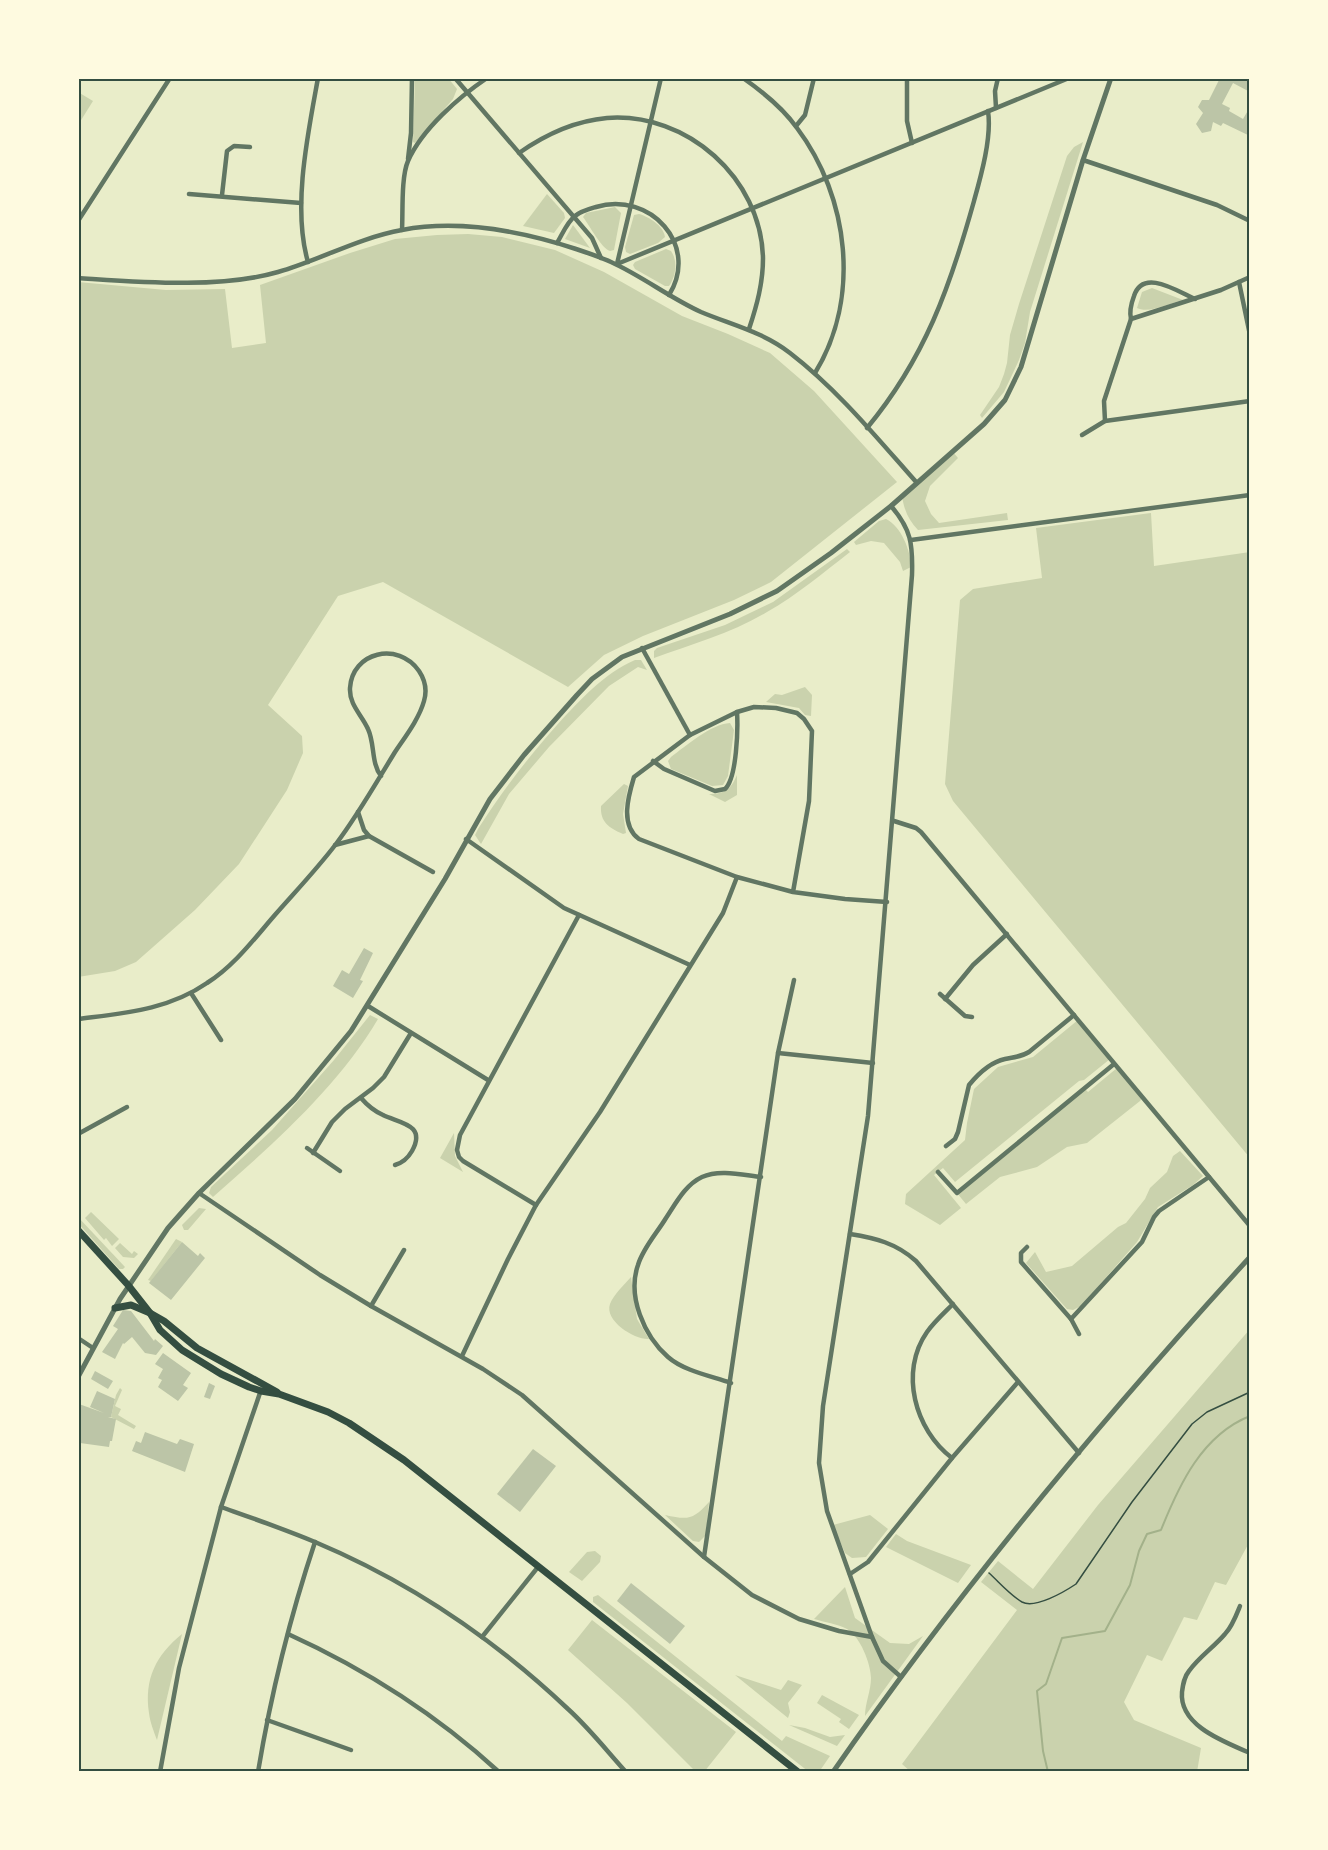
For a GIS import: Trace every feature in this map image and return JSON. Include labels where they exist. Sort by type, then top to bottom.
[{"type":"main road","points":[[78,1230],[129,1285],[150,1313],[159,1330],[182,1350],[221,1374],[328,1412],[375,1440],[404,1460],[798,1772]]},
{"type":"main road","points":[[115,1308],[130,1305],[150,1313]]},
{"type":"street","points":[[78,221],[170,78]]},
{"type":"street","points":[[308,262],[301,229],[301,203],[318,78]]},
{"type":"street","points":[[402,230],[403,195],[411,133],[412,78]]},
{"type":"street","points":[[455,78],[592,238],[601,258]]},
{"type":"street","points":[[407,162],[426,133],[467,92],[487,78]]},
{"type":"street","points":[[617,264],[662,78]]},
{"type":"street","points":[[743,78],[766,95],[796,126],[809,145],[827,178],[840,225],[843,283],[835,330],[823,360],[814,373]]},
{"type":"street","points":[[796,126],[805,115],[814,78]]},
{"type":"street","points":[[907,78],[907,121],[912,143]]},
{"type":"street","points":[[996,108],[995,91],[998,78]]},
{"type":"street","points":[[617,264],[1069,78]]},
{"type":"street","points":[[78,1377],[115,1308],[168,1228],[198,1193],[295,1099],[335,1053],[368,1006],[446,878],[490,799],[576,695],[606,668],[642,648],[730,614],[777,591],[831,553],[891,506],[994,413],[1014,385],[1028,346],[1083,160],[1111,78]]},
{"type":"street","points":[[867,428],[904,378],[934,323],[979,182],[988,111]]},
{"type":"street","points":[[519,153],[560,128],[608,118],[632,119],[670,129],[711,152],[738,182],[752,207],[758,226],[763,257],[760,292],[749,329]]},
{"type":"street","points":[[222,195],[226,151],[234,146],[250,147]]},
{"type":"street","points":[[1083,160],[1217,205],[1250,221]]},
{"type":"street","points":[[189,194],[301,203]]},
{"type":"street","points":[[557,243],[574,216],[614,203],[643,209],[655,216],[666,227],[678,252],[677,282],[669,295]]},
{"type":"street","points":[[78,278],[226,282],[278,272],[349,245],[402,230],[431,227],[486,228],[513,232],[557,243],[617,264],[702,312],[771,339],[814,373],[917,483]]},
{"type":"street","points":[[1131,319],[1195,299],[1250,277]]},
{"type":"street","points":[[1239,282],[1250,335]]},
{"type":"street","points":[[1104,421],[1104,401],[1131,319],[1130,309],[1137,287],[1142,283],[1153,283],[1169,287],[1195,299]]},
{"type":"street","points":[[1082,435],[1104,421],[1250,400]]},
{"type":"street","points":[[910,540],[1250,495]]},
{"type":"street","points":[[891,506],[908,529],[912,574],[894,821],[868,1116],[823,1406],[819,1463],[827,1511],[872,1637],[883,1661],[901,1677]]},
{"type":"street","points":[[642,648],[690,735]]},
{"type":"street","points":[[78,1019],[156,1008],[191,993],[223,971],[240,955],[335,845],[381,776],[420,711],[426,694],[423,678],[414,665],[407,658],[390,653],[372,657],[357,668],[349,691],[351,701],[369,730],[375,766],[381,776]]},
{"type":"street","points":[[793,892],[809,801],[812,731],[797,713],[754,707],[737,712],[690,735],[634,777],[627,813],[630,829],[634,835],[647,843],[737,877],[793,892],[887,902]]},
{"type":"street","points":[[653,761],[664,769],[715,791],[725,789],[732,780],[738,726],[737,712]]},
{"type":"street","points":[[358,812],[369,837],[433,872]]},
{"type":"street","points":[[894,821],[916,828],[921,832],[1250,1226]]},
{"type":"street","points":[[335,845],[369,837]]},
{"type":"street","points":[[466,839],[564,908],[690,965]]},
{"type":"street","points":[[462,1356],[536,1205],[600,1112],[723,913],[737,877]]},
{"type":"street","points":[[536,1205],[463,1161],[459,1157],[457,1143],[488,1080],[579,915]]},
{"type":"street","points":[[945,999],[973,965],[1007,934]]},
{"type":"street","points":[[704,1557],[778,1053],[794,980]]},
{"type":"street","points":[[191,993],[221,1040]]},
{"type":"street","points":[[939,994],[965,1016],[972,1017]]},
{"type":"street","points":[[368,1006],[488,1080]]},
{"type":"street","points":[[946,1146],[955,1139],[958,1132],[969,1085],[993,1063],[1023,1056],[1029,1052],[1074,1015]]},
{"type":"street","points":[[313,1153],[332,1122],[384,1077],[411,1033]]},
{"type":"street","points":[[778,1053],[873,1063]]},
{"type":"street","points":[[938,1172],[957,1193],[1114,1064]]},
{"type":"street","points":[[361,1098],[374,1110],[410,1125],[415,1132],[416,1139],[411,1153],[400,1164],[395,1165]]},
{"type":"street","points":[[78,1134],[127,1107]]},
{"type":"street","points":[[307,1148],[340,1171]]},
{"type":"street","points":[[731,1383],[677,1363],[667,1357],[658,1346],[640,1317],[637,1303],[637,1266],[690,1185],[703,1176],[716,1173],[761,1177]]},
{"type":"street","points":[[1071,1319],[1142,1242],[1159,1211],[1209,1177]]},
{"type":"street","points":[[198,1193],[320,1275],[462,1356],[522,1395],[735,1584],[783,1612],[827,1628],[872,1637]]},
{"type":"street","points":[[850,1234],[887,1242],[908,1254],[1079,1453]]},
{"type":"street","points":[[1027,1247],[1021,1253],[1021,1262],[1071,1319],[1080,1334]]},
{"type":"street","points":[[371,1306],[404,1250]]},
{"type":"street","points":[[833,1772],[983,1569],[1178,1336],[1250,1257]]},
{"type":"street","points":[[952,1304],[927,1333],[921,1344],[913,1381],[921,1419],[937,1444],[952,1458]]},
{"type":"street","points":[[78,1338],[93,1348]]},
{"type":"street","points":[[850,1574],[867,1562],[1018,1382]]},
{"type":"street","points":[[160,1772],[179,1668],[221,1507],[262,1388]]},
{"type":"street","points":[[221,1507],[315,1542],[368,1566],[412,1591],[482,1637],[569,1710],[626,1772]]},
{"type":"street","points":[[258,1772],[267,1720],[288,1634],[315,1542]]},
{"type":"street","points":[[482,1637],[538,1567]]},
{"type":"street","points":[[1240,1606],[1225,1635],[1190,1669],[1185,1677],[1182,1698],[1189,1717],[1195,1724],[1250,1753]]},
{"type":"street","points":[[288,1634],[358,1668],[388,1687],[465,1743],[499,1772]]},
{"type":"street","points":[[267,1720],[351,1750]]},
{"type":"path","points":[[983,1569],[1023,1602],[1033,1604],[1068,1589],[1083,1576],[1132,1502],[1192,1424],[1207,1413],[1250,1392]]},
{"type":"green space","points":[[415,78],[448,78],[457,89],[453,99],[415,143],[413,142]]},
{"type":"green space","points":[[78,92],[93,101],[78,125]]},
{"type":"green space","points":[[1083,142],[1030,312],[1025,343],[1019,360],[1004,392],[982,418],[980,415],[999,387],[1004,374],[1010,335],[1067,156],[1074,147]]},
{"type":"green space","points":[[547,194],[564,213],[565,218],[554,233],[523,226]]},
{"type":"green space","points":[[615,207],[621,213],[614,250],[610,251],[599,241],[583,217],[586,213]]},
{"type":"green space","points":[[639,214],[659,225],[665,237],[658,243],[630,254],[626,252],[625,247],[634,215]]},
{"type":"green space","points":[[573,225],[590,248],[565,239]]},
{"type":"green space","points":[[468,234],[502,237],[555,250],[604,272],[682,316],[770,353],[814,391],[897,482],[771,582],[604,655],[568,687],[383,582],[338,596],[268,705],[302,736],[303,753],[287,790],[239,864],[195,910],[136,962],[115,971],[78,977],[78,282],[166,290],[225,289],[232,348],[266,343],[260,285],[395,239]]},
{"type":"green space","points":[[666,249],[671,251],[675,264],[675,273],[669,286],[635,269],[633,265],[635,262]]},
{"type":"green space","points":[[1152,288],[1183,300],[1153,309],[1137,308],[1142,292]]},
{"type":"green space","points":[[953,452],[958,458],[930,486],[925,501],[931,514],[939,523],[1007,513],[1008,520],[918,530],[915,527],[907,515],[902,496]]},
{"type":"green space","points":[[1151,513],[1154,566],[1250,552],[1250,1158],[953,801],[945,784],[960,600],[973,589],[1042,578],[1036,528]]},
{"type":"green space","points":[[886,519],[901,533],[907,547],[911,567],[903,571],[900,562],[884,543],[871,541],[856,545],[854,542],[879,521]]},
{"type":"green space","points":[[847,549],[850,552],[767,612],[726,632],[654,658],[654,651],[657,648],[725,625],[773,602]]},
{"type":"green space","points":[[635,660],[641,660],[647,670],[638,667],[609,686],[549,747],[509,794],[481,844],[475,835],[478,829],[535,750],[593,688]]},
{"type":"green space","points":[[805,687],[812,695],[811,716],[805,715],[799,708],[766,702],[775,694],[782,695]]},
{"type":"green space","points":[[730,723],[734,730],[728,776],[723,785],[712,786],[671,769],[668,761],[671,757],[707,731]]},
{"type":"green space","points":[[737,775],[737,795],[725,802],[709,794],[727,790]]},
{"type":"green space","points":[[624,784],[628,786],[623,814],[626,833],[623,834],[606,824],[601,806]]},
{"type":"green space","points":[[370,1015],[378,1019],[362,1044],[324,1092],[281,1136],[213,1197],[209,1193],[211,1187],[272,1130]]},
{"type":"green space","points":[[1078,1020],[1110,1059],[1084,1080],[1079,1081],[955,1182],[943,1168],[934,1175],[961,1208],[940,1225],[905,1204],[906,1194],[965,1140],[974,1089],[998,1067],[1033,1057]]},
{"type":"green space","points":[[1117,1068],[1143,1097],[1140,1101],[1087,1143],[1067,1147],[1037,1167],[1000,1177],[966,1204],[957,1193],[1084,1088],[1088,1092]]},
{"type":"green space","points":[[454,1133],[455,1156],[463,1172],[440,1158]]},
{"type":"green space","points":[[1180,1151],[1203,1176],[1158,1207],[1137,1242],[1081,1306],[1073,1310],[1067,1309],[1026,1263],[1035,1252],[1046,1272],[1072,1266],[1118,1227],[1126,1223],[1145,1199],[1150,1188],[1167,1172],[1173,1156]]},
{"type":"green space","points":[[199,1208],[206,1209],[188,1230],[184,1230],[182,1225]]},
{"type":"green space","points":[[91,1212],[119,1239],[112,1246],[85,1218]]},
{"type":"green space","points":[[78,1217],[125,1267],[123,1269],[119,1269],[78,1223]]},
{"type":"green space","points":[[176,1239],[182,1242],[151,1281],[148,1280]]},
{"type":"green space","points":[[120,1243],[132,1254],[134,1251],[138,1254],[134,1258],[123,1257],[115,1248]]},
{"type":"green space","points":[[631,1277],[637,1319],[649,1339],[636,1336],[622,1328],[616,1323],[609,1310],[614,1297]]},
{"type":"green space","points":[[1250,1329],[1250,1541],[1226,1585],[1215,1582],[1197,1620],[1184,1617],[1162,1661],[1147,1655],[1124,1702],[1134,1720],[1201,1748],[1197,1772],[911,1772],[902,1764],[1017,1610],[981,1582],[998,1561],[1033,1589],[1098,1505]]},
{"type":"green space","points":[[120,1388],[122,1390],[115,1406],[121,1409],[118,1415],[136,1426],[134,1429],[111,1417]]},
{"type":"green space","points":[[709,1502],[706,1535],[699,1542],[693,1541],[665,1515],[679,1518],[690,1517]]},
{"type":"green space","points":[[870,1515],[888,1529],[866,1557],[852,1558],[845,1553],[833,1525]]},
{"type":"green space","points":[[896,1534],[907,1541],[971,1565],[958,1583],[886,1547]]},
{"type":"green space","points":[[595,1551],[601,1556],[600,1562],[582,1581],[569,1572],[587,1552]]},
{"type":"green space","points":[[845,1587],[855,1618],[890,1643],[909,1644],[923,1636],[865,1716],[871,1672],[860,1644],[847,1629],[814,1619]]},
{"type":"green space","points":[[598,1595],[782,1741],[786,1736],[830,1756],[819,1772],[813,1769],[809,1772],[593,1602],[593,1597]]},
{"type":"green space","points":[[592,1620],[736,1732],[704,1772],[696,1772],[627,1703],[568,1650]]},
{"type":"green space","points":[[182,1634],[157,1740],[149,1713],[150,1679],[165,1650]]},
{"type":"green space","points":[[735,1675],[781,1690],[788,1680],[802,1685],[788,1703],[790,1712],[788,1718]]},
{"type":"green space","points":[[822,1695],[859,1715],[849,1729],[839,1722],[841,1719],[817,1703]]},
{"type":"green space","points":[[789,1725],[830,1737],[845,1735],[837,1746]]},
{"type":"building","points":[[1220,78],[1250,78],[1250,92],[1233,83],[1222,104],[1243,119],[1250,107],[1250,136],[1223,123],[1221,126],[1213,122],[1211,131],[1202,133],[1196,124],[1203,113],[1198,107],[1202,100],[1209,100]]},
{"type":"building","points":[[364,948],[373,953],[360,980],[363,981],[353,998],[333,986],[342,970],[349,974]]},
{"type":"building","points":[[182,1242],[198,1256],[200,1253],[205,1258],[171,1300],[149,1283]]},
{"type":"building","points":[[123,1310],[131,1311],[154,1341],[155,1339],[163,1346],[156,1355],[145,1353],[132,1337],[123,1343],[115,1359],[102,1352],[118,1329],[113,1326]]},
{"type":"building","points":[[163,1353],[191,1373],[183,1385],[188,1388],[178,1401],[158,1387],[162,1380],[158,1378],[163,1369],[155,1364]]},
{"type":"building","points":[[95,1371],[113,1381],[108,1389],[91,1379]]},
{"type":"building","points":[[209,1383],[215,1386],[210,1399],[204,1397]]},
{"type":"building","points":[[97,1391],[115,1399],[111,1417],[108,1417],[116,1419],[112,1441],[109,1447],[80,1443],[78,1450],[79,1404],[104,1413],[90,1407]]},
{"type":"building","points":[[145,1432],[177,1444],[180,1439],[194,1444],[185,1472],[132,1451],[136,1441],[141,1443]]},
{"type":"building","points":[[533,1449],[556,1466],[520,1512],[497,1494]]},
{"type":"building","points":[[631,1583],[685,1626],[670,1644],[617,1601]]},
{"type":"waterway","points":[[1048,1772],[1043,1751],[1037,1691],[1046,1684],[1062,1638],[1105,1631],[1130,1585],[1139,1551],[1147,1534],[1161,1530],[1184,1479],[1194,1463],[1218,1436],[1250,1416]]}]
